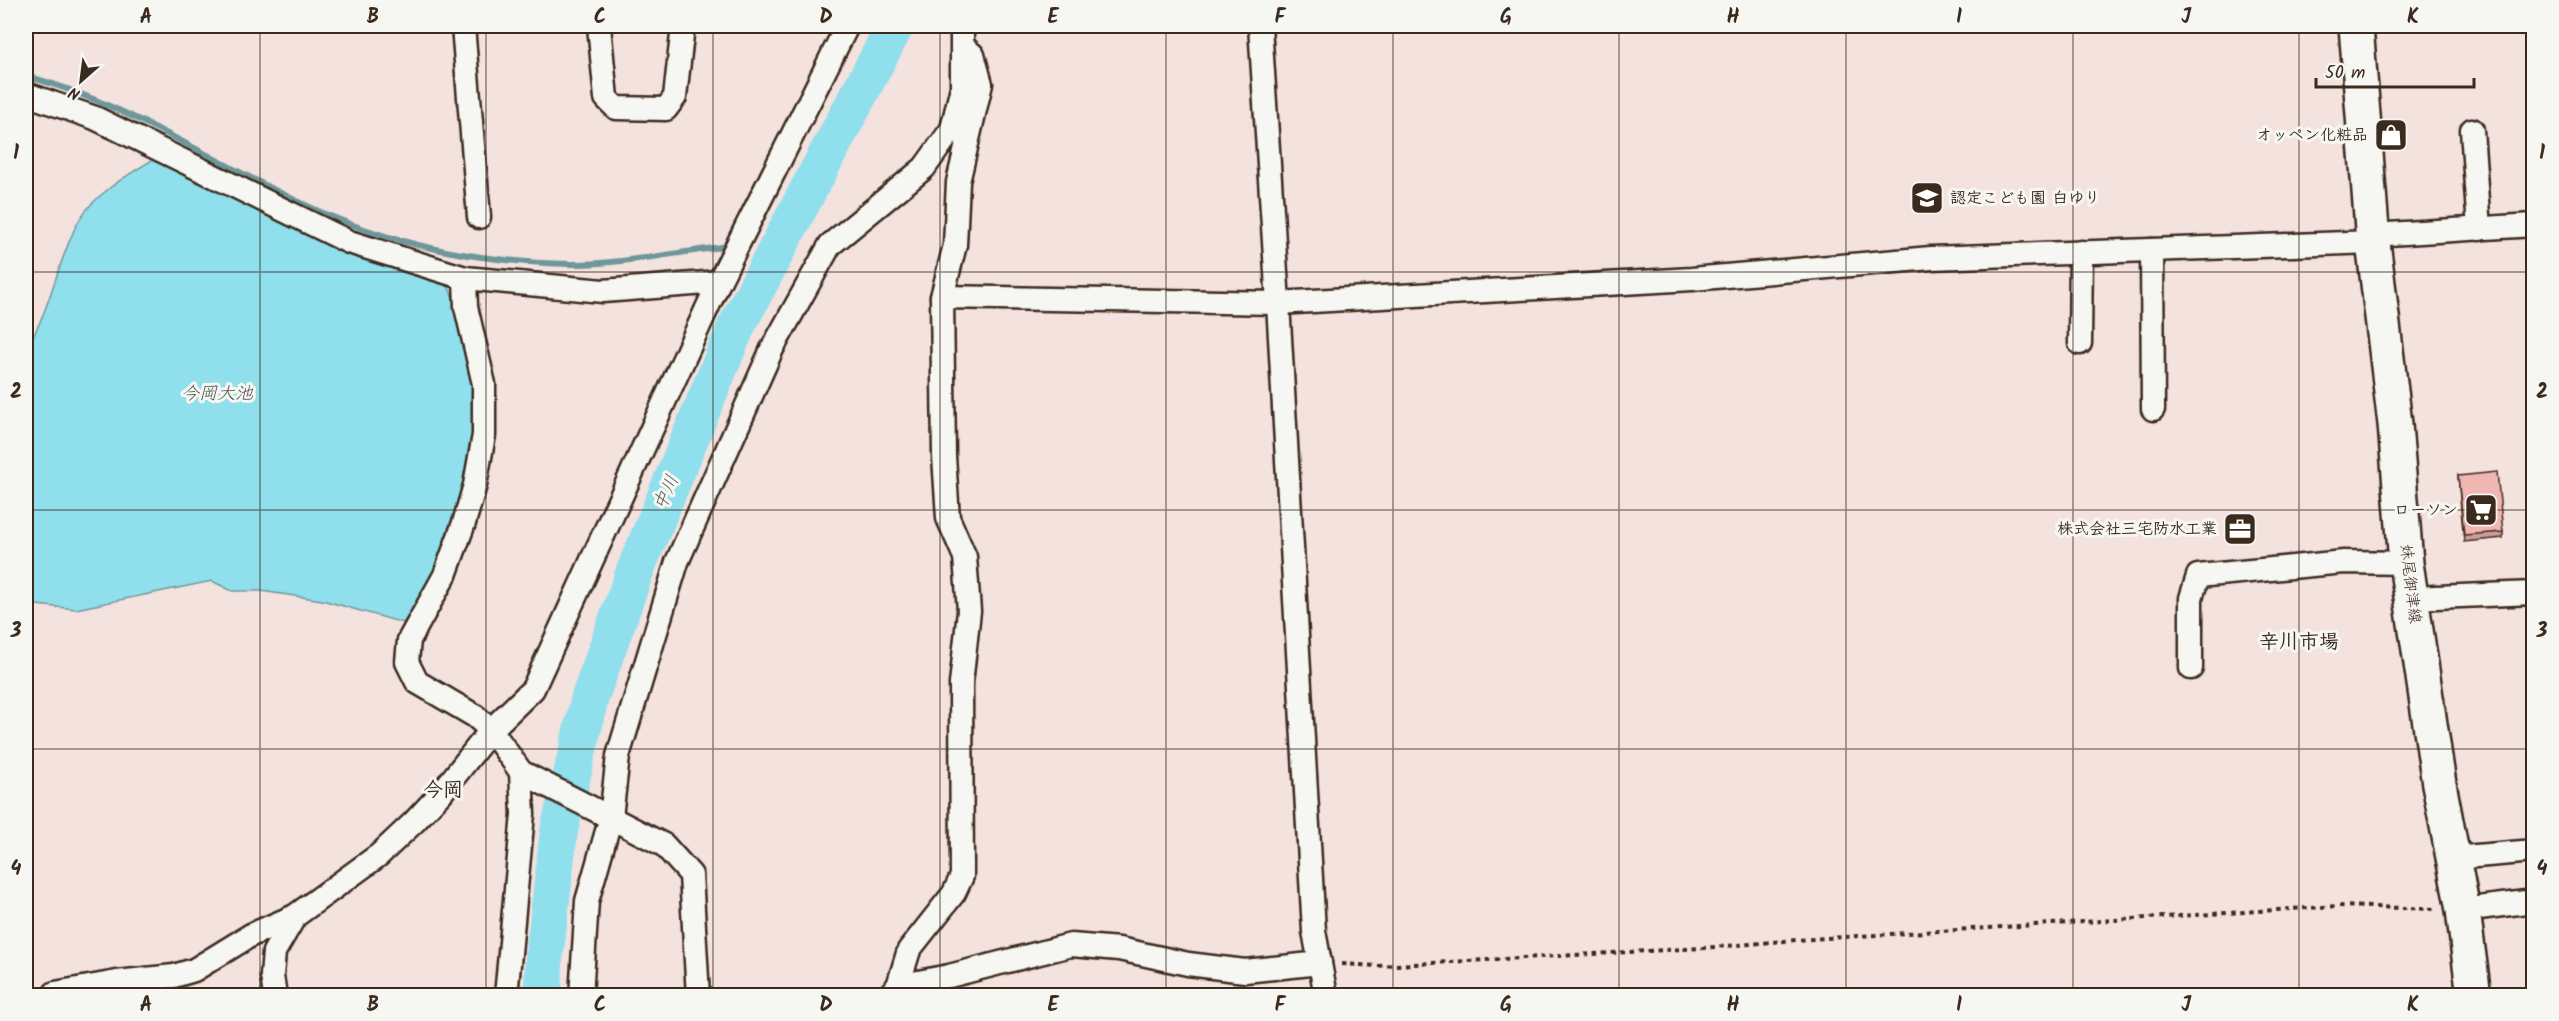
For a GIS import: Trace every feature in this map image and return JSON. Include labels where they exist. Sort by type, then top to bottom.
[{"type":"main road","name":"妹尾御津線","points":[[2356,26],[2372,238],[2396,424],[2406,563],[2439,784],[2463,910],[2474,996]]},
{"type":"street","points":[[463,26],[479,217]]},
{"type":"street","points":[[599,26],[606,98],[616,108],[666,109],[675,97],[683,26]]},
{"type":"street","points":[[55,993],[117,982],[174,976],[194,970],[251,935],[295,916],[380,855],[442,792],[491,730],[533,689],[719,282],[847,26]]},
{"type":"street","points":[[1260,26],[1314,931],[1326,996]]},
{"type":"street","points":[[893,991],[909,950],[954,893],[962,876],[961,684],[969,611],[965,557],[948,519],[944,456],[942,297],[955,245],[958,182],[981,84],[973,56],[962,36]]},
{"type":"street","points":[[581,996],[587,901],[611,817],[618,756],[677,562],[772,349],[830,245],[924,168],[952,129],[962,87],[962,36]]},
{"type":"street","points":[[26,94],[95,118],[349,242],[465,278],[603,291],[719,282]]},
{"type":"street","points":[[2472,130],[2479,228]]},
{"type":"street","points":[[942,297],[1278,303],[1692,279],[1931,258],[2152,250],[2372,238],[2534,225]]},
{"type":"street","points":[[2152,250],[2153,409]]},
{"type":"street","points":[[2080,344],[2081,252]]},
{"type":"street","points":[[465,278],[466,307],[484,384],[484,435],[464,523],[445,575],[409,640],[407,662],[417,682],[476,716],[491,730],[525,773],[664,845],[691,875],[698,996]]},
{"type":"street","points":[[2190,668],[2191,598],[2198,576],[2344,562],[2406,563]]},
{"type":"street","points":[[2411,598],[2534,593]]},
{"type":"street","points":[[506,996],[525,773]]},
{"type":"street","points":[[2453,858],[2534,851]]},
{"type":"street","points":[[2463,910],[2534,901]]},
{"type":"street","points":[[274,996],[272,976],[274,952],[295,916]]},
{"type":"street","points":[[893,991],[1071,945],[1119,949],[1188,964],[1245,971],[1320,963]]},
{"type":"path","points":[[1320,963],[1378,966],[1703,948],[2339,906],[2463,910]]},
{"type":"water","name":"今岡大池","points":[[159,156],[447,282],[461,320],[477,418],[466,486],[427,591],[403,623],[322,600],[261,591],[232,591],[212,581],[76,609],[26,604],[26,349],[42,318],[78,222],[93,202],[114,184]]},
{"type":"building","name":"ローソン","points":[[2497,472],[2503,532],[2464,535],[2458,476]]},
{"type":"waterway","name":"中川","points":[[543,996],[544,959],[559,831],[590,697],[635,571],[736,327],[895,26]]},
{"type":"waterway","points":[[26,76],[105,104],[142,121],[292,199],[330,216],[418,245],[511,261],[573,264],[628,260],[722,247]]},
{"type":"waterway","points":[[765,241],[783,239]]},
{"type":"place","name":"オッペン化粧品","points":[[2391,135]]},
{"type":"place","name":"認定こども園 白ゆり","points":[[1927,198]]},
{"type":"place","name":"ローソン","points":[[2481,510]]},
{"type":"place","name":"株式会社三宅防水工業","points":[[2240,529]]},
{"type":"district","name":"辛川市場","points":[[2299,643]]},
{"type":"district","name":"今岡","points":[[443,791]]}]
